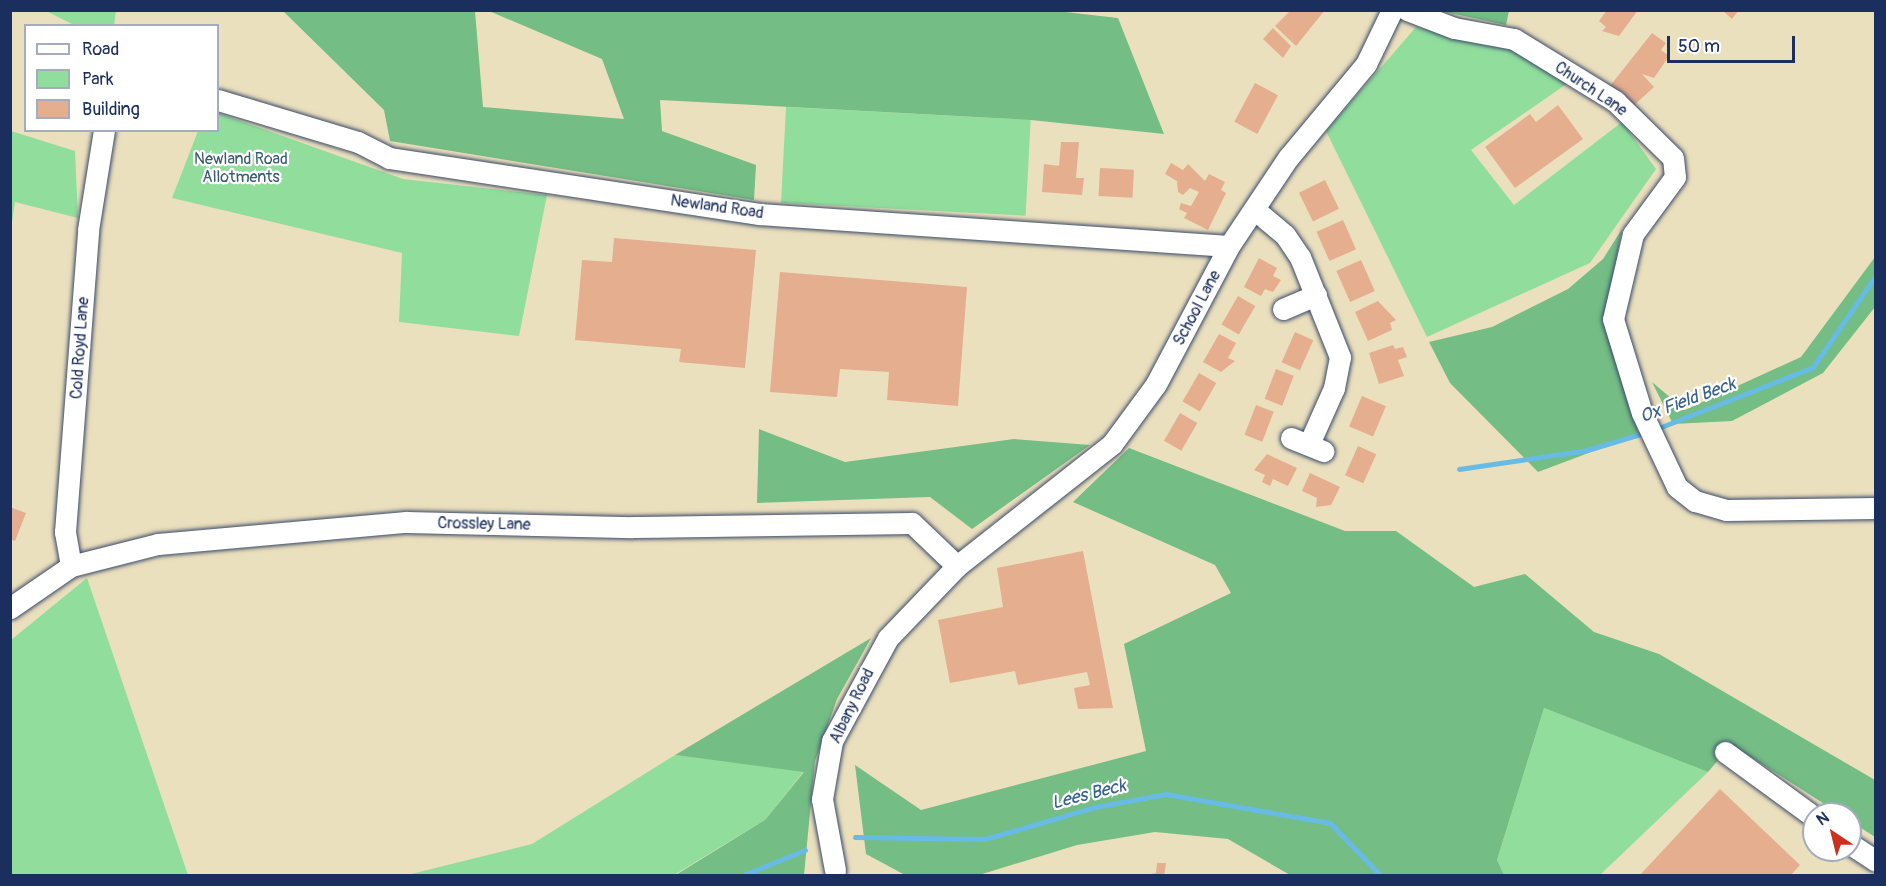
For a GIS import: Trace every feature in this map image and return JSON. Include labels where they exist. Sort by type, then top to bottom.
[{"type":"street","name":"School Lane","points":[[957,566],[1112,444],[1156,384],[1229,246],[1288,158],[1366,64],[1392,10]]},
{"type":"street","name":"Church Lane","points":[[1407,10],[1454,28],[1514,39],[1615,101],[1673,158],[1675,177],[1633,234],[1613,320],[1642,413],[1677,487],[1695,501],[1726,510],[1875,508]]},
{"type":"street","name":"Newland Road","points":[[219,100],[358,142],[389,158],[759,214],[1229,246]]},
{"type":"street","name":"Cold Royd Lane","points":[[71,566],[64,532],[88,230],[104,132]]},
{"type":"street","points":[[1254,209],[1285,235],[1316,295],[1340,357],[1334,388],[1308,445]]},
{"type":"street","points":[[1283,309],[1316,295]]},
{"type":"street","name":"Crossley Lane","points":[[10,608],[71,566],[158,544],[406,522],[633,527],[912,523],[957,566]]},
{"type":"street","name":"Albany Road","points":[[837,874],[822,798],[832,741],[888,638],[957,566]]},
{"type":"street","points":[[1725,752],[1802,809]]},
{"type":"street","points":[[1862,852],[1875,861]]},
{"type":"green space","points":[[1048,10],[1118,18],[1164,134],[1031,120],[660,100],[662,131],[756,165],[754,200],[390,141],[384,110],[283,11],[475,11],[483,107],[624,119],[602,59],[489,11]]},
{"type":"green space","points":[[46,11],[116,11],[114,24],[72,24]]},
{"type":"green space","points":[[1441,11],[1509,11],[1506,25]]},
{"type":"green space","points":[[1416,27],[1514,51],[1568,83],[1471,150],[1514,205],[1622,122],[1656,169],[1590,263],[1427,337],[1326,131]]},
{"type":"green space","points":[[786,107],[1031,120],[1026,216],[781,203]]},
{"type":"green space","name":"Newland Road Allotments","points":[[219,113],[403,179],[547,195],[519,336],[399,322],[402,253],[172,198],[198,132],[219,132]]},
{"type":"green space","points":[[11,131],[75,151],[78,218],[15,202],[11,229]]},
{"type":"green space","points":[[1622,229],[1605,318],[1639,434],[1538,472],[1450,383],[1429,342],[1492,327],[1568,289],[1603,259]]},
{"type":"green space","points":[[1875,257],[1875,307],[1823,373],[1732,421],[1673,424],[1652,382],[1685,410],[1801,357]]},
{"type":"green space","points":[[759,429],[845,462],[1014,439],[1090,445],[972,529],[930,497],[757,503]]},
{"type":"green space","points":[[1129,448],[1345,531],[1396,531],[1474,587],[1525,574],[1594,632],[1659,654],[1875,780],[1875,837],[1862,829],[1862,802],[1821,802],[1740,750],[1725,752],[1708,772],[1544,708],[1497,860],[1504,875],[1290,875],[1228,839],[1155,832],[1077,845],[979,875],[905,875],[866,854],[855,765],[921,810],[1146,751],[1124,644],[1231,593],[1215,565],[1073,502]]},
{"type":"green space","points":[[87,578],[188,875],[11,875],[11,640]]},
{"type":"green space","points":[[871,638],[837,699],[815,761],[804,875],[674,876],[765,820],[804,772],[675,755]]},
{"type":"green space","points":[[1544,708],[1708,772],[1600,875],[1504,875],[1497,860]]},
{"type":"green space","points":[[675,755],[804,771],[765,820],[674,875],[403,876],[532,844]]},
{"type":"building","points":[[1291,10],[1325,10],[1296,46],[1275,26]]},
{"type":"building","points":[[1607,10],[1638,10],[1619,36],[1602,31],[1606,27],[1599,21]]},
{"type":"building","points":[[1722,10],[1739,10],[1732,19]]},
{"type":"building","points":[[1273,28],[1291,46],[1283,58],[1263,39]]},
{"type":"building","points":[[1652,33],[1666,43],[1661,50],[1669,56],[1654,78],[1642,74],[1654,87],[1631,108],[1610,86]]},
{"type":"building","points":[[1255,83],[1278,95],[1257,134],[1234,122]]},
{"type":"building","points":[[1558,105],[1583,139],[1515,188],[1485,147],[1530,114],[1536,122]]},
{"type":"building","points":[[1061,142],[1079,142],[1076,178],[1084,178],[1082,195],[1042,192],[1044,164],[1059,166]]},
{"type":"building","points":[[1171,163],[1183,170],[1188,164],[1205,181],[1209,174],[1225,182],[1221,190],[1226,193],[1208,230],[1184,218],[1187,213],[1179,209],[1181,203],[1191,206],[1199,192],[1190,188],[1183,195],[1178,192],[1177,181],[1165,174]]},
{"type":"building","points":[[1100,168],[1134,170],[1132,198],[1099,196]]},
{"type":"building","points":[[1325,180],[1339,209],[1313,221],[1299,193]]},
{"type":"building","points":[[1343,220],[1356,249],[1330,261],[1317,232]]},
{"type":"building","points":[[614,238],[756,250],[745,368],[679,362],[681,349],[575,340],[582,260],[612,262]]},
{"type":"building","points":[[1259,258],[1277,268],[1273,276],[1281,280],[1273,292],[1265,289],[1261,296],[1244,287]]},
{"type":"building","points":[[1361,260],[1375,291],[1350,302],[1336,271]]},
{"type":"building","points":[[780,272],[967,287],[958,406],[887,400],[889,372],[840,369],[837,397],[770,392]]},
{"type":"building","points":[[1238,296],[1255,306],[1239,335],[1222,325]]},
{"type":"building","points":[[1378,301],[1396,320],[1390,323],[1392,330],[1368,341],[1355,312]]},
{"type":"building","points":[[1295,332],[1313,340],[1300,370],[1282,362]]},
{"type":"building","points":[[1219,334],[1236,343],[1228,358],[1235,361],[1221,372],[1203,362]]},
{"type":"building","points":[[1393,345],[1395,349],[1403,347],[1407,357],[1398,360],[1404,376],[1379,384],[1369,353]]},
{"type":"building","points":[[1276,369],[1294,376],[1282,406],[1265,399]]},
{"type":"building","points":[[1199,373],[1216,383],[1200,412],[1182,402]]},
{"type":"building","points":[[1362,396],[1386,406],[1373,437],[1349,426]]},
{"type":"building","points":[[1256,405],[1274,412],[1262,442],[1245,435]]},
{"type":"building","points":[[1180,413],[1197,423],[1181,451],[1164,441]]},
{"type":"building","points":[[1358,446],[1376,454],[1363,483],[1345,475]]},
{"type":"building","points":[[1267,454],[1297,468],[1288,486],[1273,479],[1270,486],[1262,482],[1265,475],[1254,470]]},
{"type":"building","points":[[1310,473],[1340,487],[1331,505],[1316,507],[1317,498],[1302,491]]},
{"type":"building","points":[[10,507],[26,513],[15,541],[10,539]]},
{"type":"building","points":[[1083,551],[1113,708],[1078,709],[1074,688],[1090,685],[1087,672],[1018,685],[1015,671],[950,683],[938,620],[1003,607],[997,568]]},
{"type":"building","points":[[1720,789],[1800,865],[1790,876],[1639,876]]},
{"type":"building","points":[[1157,863],[1166,863],[1164,876],[1140,876],[1156,873]]},
{"type":"waterway","name":"Ox Field Beck","points":[[1656,429],[1813,367],[1876,275]]},
{"type":"waterway","name":"Ox Field Beck","points":[[1459,469],[1587,450],[1644,433]]},
{"type":"waterway","name":"Lees Beck","points":[[855,837],[985,839],[1095,807],[1166,794],[1330,823],[1381,876]]},
{"type":"waterway","name":"Lees Beck","points":[[741,876],[805,850]]}]
